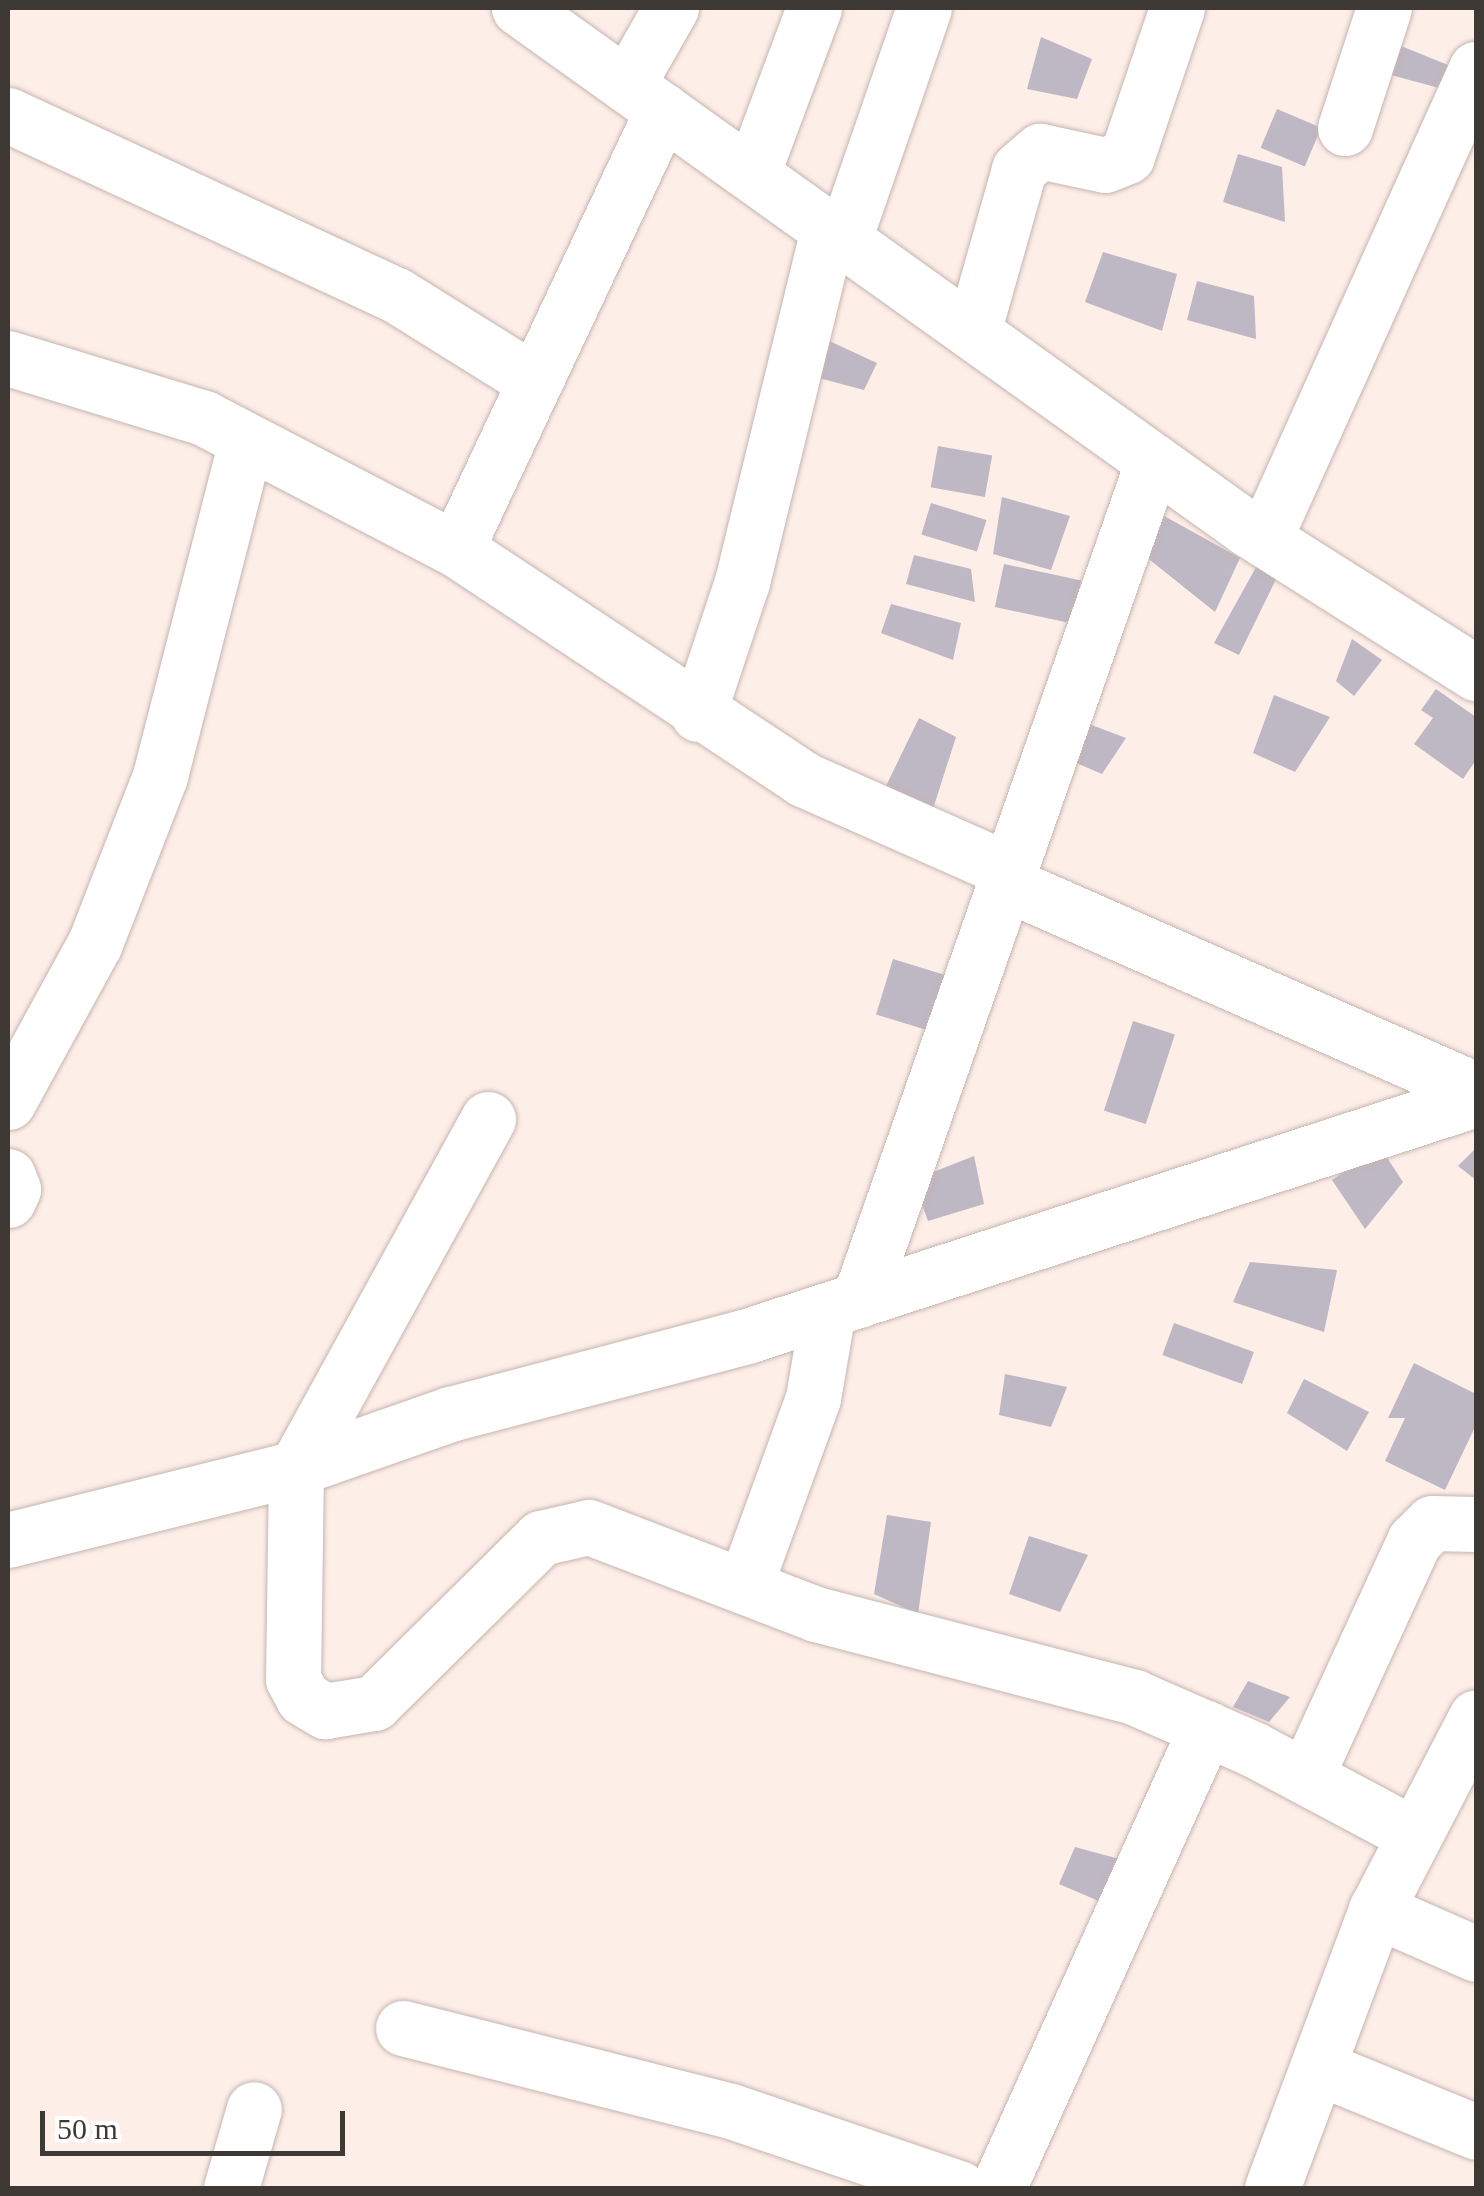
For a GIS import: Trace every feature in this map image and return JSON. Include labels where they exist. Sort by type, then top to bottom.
[{"type":"street","points":[[520,8],[1264,539],[1476,673]]},
{"type":"street","points":[[456,549],[534,382],[645,97],[671,8]]},
{"type":"street","points":[[752,174],[814,8]]},
{"type":"street","points":[[698,714],[742,582],[836,234],[924,8]]},
{"type":"street","points":[[973,332],[1019,169],[1040,151],[1105,166],[1127,156],[1177,8]]},
{"type":"street","points":[[1345,128],[1384,8]]},
{"type":"street","points":[[1264,539],[1476,68]]},
{"type":"street","points":[[8,115],[396,295],[534,382]]},
{"type":"street","points":[[8,358],[161,400],[246,441],[456,549],[698,714],[803,779],[1476,1090]]},
{"type":"street","points":[[8,1102],[95,942],[160,776],[246,441]]},
{"type":"street","points":[[745,1585],[1154,461]]},
{"type":"street","points":[[8,1540],[296,1468],[450,1414],[844,1305],[1476,1099]]},
{"type":"street","points":[[488,1119],[296,1468],[293,1679],[303,1698],[325,1711],[374,1704],[542,1538],[562,1528],[589,1527],[642,1542],[816,1614],[1134,1698],[1306,1776],[1415,1835]]},
{"type":"street","points":[[8,1176],[14,1189],[8,1200]]},
{"type":"street","points":[[1306,1776],[1414,1540],[1432,1523],[1476,1524]]},
{"type":"street","points":[[1272,2188],[1322,2068],[1376,1910],[1415,1835],[1462,1783],[1476,1716]]},
{"type":"street","points":[[998,2188],[1206,1728]]},
{"type":"street","points":[[1376,1910],[1476,1954]]},
{"type":"street","points":[[404,2028],[731,2111],[959,2188]]},
{"type":"street","points":[[1322,2068],[1476,2132]]},
{"type":"street","points":[[230,2188],[254,2109]]},
{"type":"building","points":[[1041,37],[1092,59],[1077,99],[1027,89]]},
{"type":"building","points":[[1401,46],[1448,65],[1439,88],[1391,75]]},
{"type":"building","points":[[1277,109],[1321,128],[1305,166],[1261,148]]},
{"type":"building","points":[[1238,154],[1282,167],[1285,222],[1223,202]]},
{"type":"building","points":[[1103,252],[1177,274],[1162,331],[1085,302]]},
{"type":"building","points":[[1197,281],[1254,296],[1256,339],[1187,320]]},
{"type":"building","points":[[825,339],[877,363],[864,390],[819,378]]},
{"type":"building","points":[[938,446],[992,456],[985,497],[931,487]]},
{"type":"building","points":[[1002,497],[1070,516],[1051,570],[993,554]]},
{"type":"building","points":[[931,503],[986,520],[977,552],[921,535]]},
{"type":"building","points":[[1157,512],[1240,558],[1215,612],[1145,556]]},
{"type":"building","points":[[914,555],[971,569],[975,602],[906,584]]},
{"type":"building","points":[[1260,560],[1280,571],[1239,655],[1214,643]]},
{"type":"building","points":[[1004,564],[1081,580],[1072,623],[995,607]]},
{"type":"building","points":[[891,604],[961,623],[953,660],[881,633]]},
{"type":"building","points":[[1352,639],[1382,660],[1354,696],[1336,681]]},
{"type":"building","points":[[1436,689],[1476,717],[1476,760],[1463,779],[1414,744],[1433,718],[1421,710]]},
{"type":"building","points":[[1274,695],[1330,717],[1295,772],[1253,753]]},
{"type":"building","points":[[919,718],[956,737],[932,812],[885,788]]},
{"type":"building","points":[[1081,721],[1126,738],[1102,774],[1067,759]]},
{"type":"building","points":[[893,959],[953,977],[936,1033],[876,1014]]},
{"type":"building","points":[[1133,1021],[1175,1035],[1146,1124],[1104,1110]]},
{"type":"building","points":[[1380,1147],[1403,1182],[1365,1229],[1332,1180]]},
{"type":"building","points":[[1476,1148],[1476,1180],[1458,1166]]},
{"type":"building","points":[[974,1156],[984,1204],[928,1221],[913,1180]]},
{"type":"building","points":[[1250,1262],[1337,1270],[1324,1332],[1233,1302]]},
{"type":"building","points":[[1174,1323],[1254,1352],[1242,1384],[1162,1355]]},
{"type":"building","points":[[1414,1363],[1476,1394],[1476,1425],[1445,1490],[1385,1461],[1405,1418],[1388,1418]]},
{"type":"building","points":[[1005,1374],[1067,1387],[1051,1427],[999,1415]]},
{"type":"building","points":[[1304,1379],[1369,1412],[1347,1451],[1287,1413]]},
{"type":"building","points":[[887,1515],[931,1522],[918,1614],[874,1594]]},
{"type":"building","points":[[1029,1536],[1088,1555],[1060,1612],[1009,1594]]},
{"type":"building","points":[[1248,1681],[1290,1697],[1269,1722],[1233,1707]]},
{"type":"building","points":[[1075,1847],[1123,1860],[1101,1902],[1059,1884]]}]
